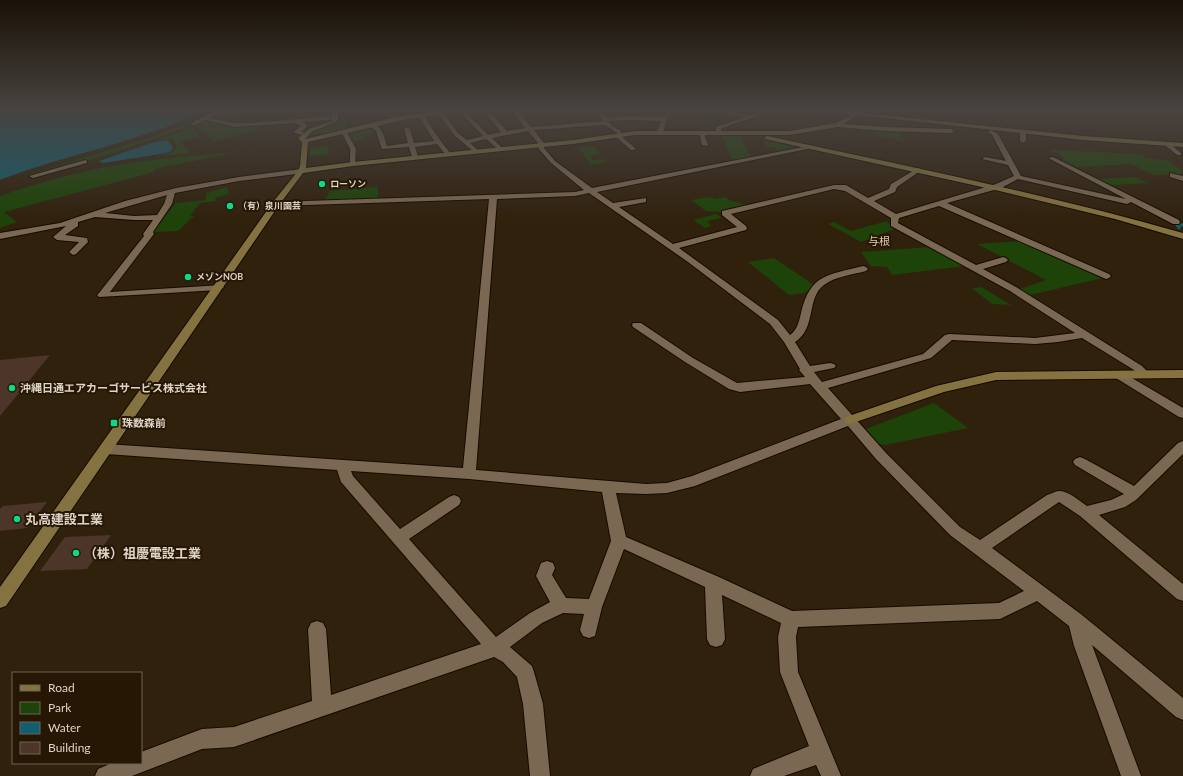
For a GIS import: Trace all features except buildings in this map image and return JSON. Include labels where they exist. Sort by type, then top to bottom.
[{"type":"street","points":[[0,601],[7,583],[106,449],[276,204],[301,171],[304,166],[304,147]]},
{"type":"street","points":[[352,147],[353,164]]},
{"type":"street","points":[[384,160],[384,148],[391,147]]},
{"type":"street","points":[[413,147],[415,157]]},
{"type":"street","points":[[443,147],[448,154]]},
{"type":"street","points":[[472,147],[476,151]]},
{"type":"street","points":[[0,236],[48,228],[87,215],[169,192],[238,179],[384,160],[510,147]]},
{"type":"street","points":[[542,147],[553,162],[590,191],[746,300],[774,322],[789,341],[805,370],[816,384],[881,456],[950,526],[1076,621],[1183,710]]},
{"type":"street","points":[[276,204],[575,194],[806,147]]},
{"type":"street","points":[[808,147],[991,187],[1161,229],[1183,236]]},
{"type":"street","points":[[1002,147],[1018,175],[1017,177]]},
{"type":"street","points":[[1171,147],[1179,154]]},
{"type":"street","points":[[1051,158],[1180,222]]},
{"type":"street","points":[[985,159],[1012,164]]},
{"type":"street","points":[[33,176],[85,162]]},
{"type":"street","points":[[868,201],[892,190],[894,186],[918,170]]},
{"type":"street","points":[[1173,175],[1183,179]]},
{"type":"street","points":[[671,247],[743,228],[725,214],[838,186],[848,189],[895,217],[998,186],[1017,177],[1146,206]]},
{"type":"street","points":[[169,192],[171,193],[168,204],[147,234],[150,234],[102,295],[219,287]]},
{"type":"street","points":[[469,474],[493,197]]},
{"type":"street","points":[[611,206],[643,200]]},
{"type":"street","points":[[939,203],[1106,276]]},
{"type":"street","points":[[73,252],[84,242],[84,240],[57,237],[87,215],[134,218],[159,217]]},
{"type":"street","points":[[895,217],[894,224],[1013,289],[1145,375]]},
{"type":"street","points":[[1161,229],[1166,223],[1180,222]]},
{"type":"street","points":[[975,268],[1003,260]]},
{"type":"street","points":[[789,341],[794,339],[804,325],[812,292],[816,286],[824,280],[863,268]]},
{"type":"street","points":[[637,326],[689,360],[733,386],[740,388],[816,384],[928,356],[949,337],[1035,341],[1058,339],[1084,334]]},
{"type":"street","points":[[805,370],[830,366]]},
{"type":"street","points":[[106,449],[469,474],[608,487],[667,488],[695,481],[850,420],[942,388],[976,379],[996,376],[1183,374]]},
{"type":"street","points":[[1120,375],[1183,414]]},
{"type":"street","points":[[1085,512],[1124,501],[1135,493],[1183,446]]},
{"type":"street","points":[[1080,462],[1135,493]]},
{"type":"street","points":[[343,465],[346,478],[495,648],[508,656],[525,672],[533,704],[540,776]]},
{"type":"street","points":[[589,630],[594,607],[619,541],[608,487]]},
{"type":"street","points":[[980,548],[1052,499],[1060,496],[1085,512],[1183,594]]},
{"type":"street","points":[[399,538],[454,501]]},
{"type":"street","points":[[619,541],[629,544],[714,582],[791,619],[1000,612],[1039,592]]},
{"type":"street","points":[[547,568],[544,576],[561,604]]},
{"type":"street","points":[[714,582],[716,639]]},
{"type":"street","points":[[142,762],[202,739],[234,737],[495,648],[536,618],[561,604],[594,607]]},
{"type":"street","points":[[791,619],[787,637],[790,672],[831,776]]},
{"type":"street","points":[[1076,621],[1083,646],[1131,776]]},
{"type":"street","points":[[317,628],[322,708]]},
{"type":"street","points":[[760,776],[822,753]]},
{"type":"street","points":[[105,776],[137,764]]},
{"type":"green space","points":[[119,147],[130,147],[30,176],[26,175]]},
{"type":"green space","points":[[185,147],[190,153],[154,157],[171,153],[177,148]]},
{"type":"green space","points":[[328,147],[329,154],[310,156],[310,148]]},
{"type":"green space","points":[[595,147],[600,154],[589,155],[593,160],[604,159],[607,162],[591,165],[579,148]]},
{"type":"green space","points":[[727,147],[746,147],[751,157],[733,160]]},
{"type":"green space","points":[[775,147],[795,147],[777,151]]},
{"type":"green space","points":[[1050,150],[1142,154],[1146,158],[1167,160],[1183,171],[1181,174],[1154,175],[1131,164],[1076,167],[1062,160],[1064,158],[1059,153],[1050,152]]},
{"type":"green space","points":[[242,151],[155,169],[154,172],[4,212],[17,222],[0,228],[0,196],[17,190],[69,175],[121,165]]},
{"type":"green space","points":[[1135,177],[1147,183],[1111,185],[1097,179]]},
{"type":"green space","points":[[227,187],[229,194],[215,198],[216,201],[200,203],[190,216],[194,216],[178,231],[153,232],[176,203],[206,200],[206,193]]},
{"type":"green space","points":[[378,187],[378,199],[324,201],[330,191]]},
{"type":"green space","points":[[710,197],[715,199],[725,197],[729,200],[748,206],[725,212],[706,211],[691,200]]},
{"type":"green space","points":[[716,214],[722,218],[707,221],[711,226],[705,228],[693,220]]},
{"type":"green space","points":[[887,221],[894,229],[861,242],[828,224],[834,222],[851,231]]},
{"type":"green space","points":[[1023,241],[1103,278],[1030,295],[1020,289],[1046,280],[977,244]]},
{"type":"green space","points":[[931,247],[965,266],[892,275],[887,267],[871,266],[861,252]]},
{"type":"green space","points":[[774,258],[814,285],[805,293],[789,295],[748,262]]},
{"type":"green space","points":[[981,287],[1011,305],[992,304],[972,288]]},
{"type":"green space","points":[[934,403],[968,428],[885,445],[879,444],[866,429]]},
{"type":"water","points":[[0,147],[105,147],[25,171],[0,180]]},
{"type":"water","points":[[139,147],[173,147],[171,151],[166,153],[103,163],[99,161]]},
{"type":"waterway","points":[[1179,228],[1177,225],[1183,225]]},
{"type":"place","name":"ローソン","points":[[322,184]]},
{"type":"place","name":"（有）泉川園芸","points":[[230,206]]},
{"type":"place","name":"メゾンNOB","points":[[188,277]]},
{"type":"place","name":"沖縄日通エアカーゴサービス株式会社","points":[[12,388]]},
{"type":"place","name":"珠数森前","points":[[114,423]]},
{"type":"place","name":"丸高建設工業","points":[[17,519]]},
{"type":"place","name":"（株）祖慶電設工業","points":[[76,553]]},
{"type":"district","name":"与根","points":[[879,241]]}]
